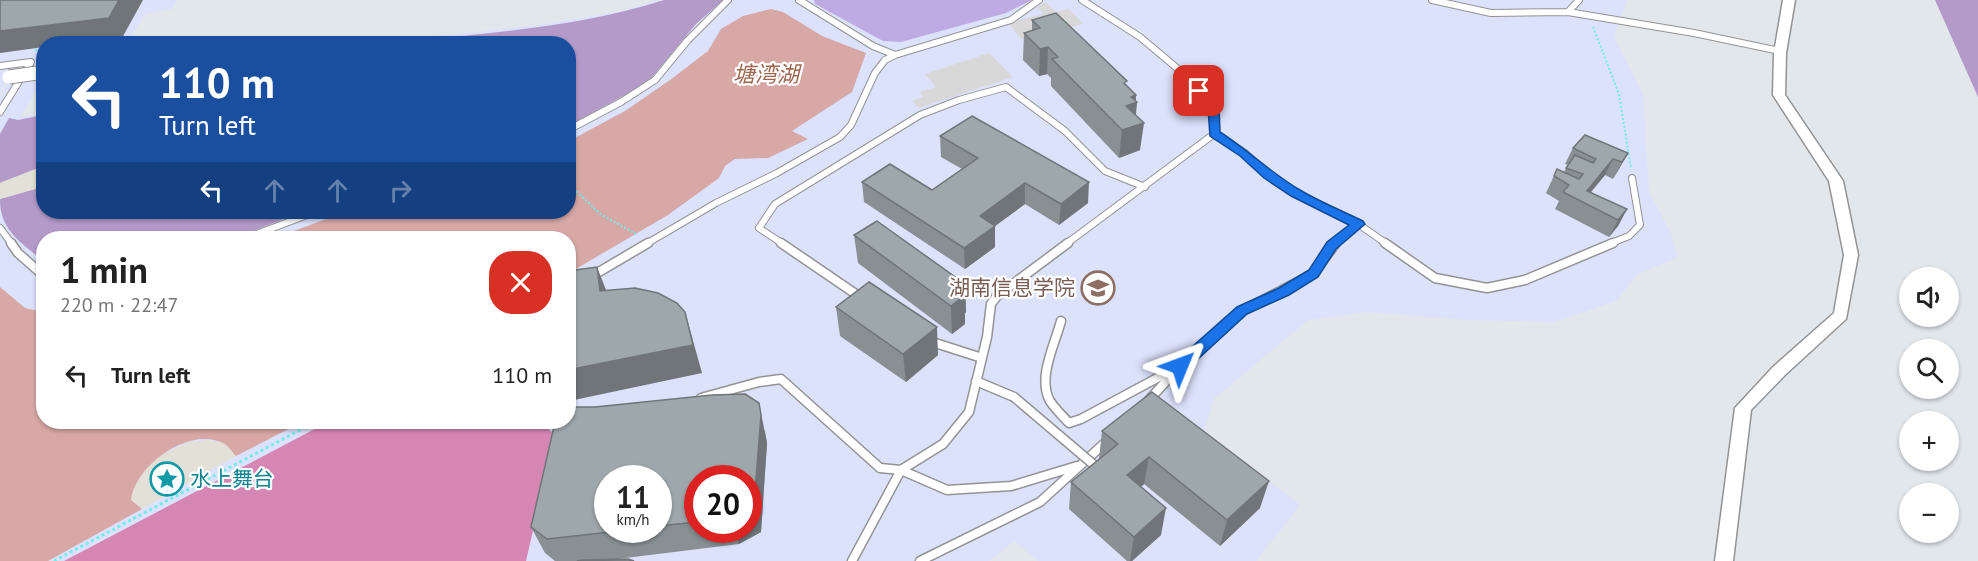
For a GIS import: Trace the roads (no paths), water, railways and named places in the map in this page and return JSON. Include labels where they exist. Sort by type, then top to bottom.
[{"type":"street","points":[[1724,561],[1743,408],[1779,371],[1841,315],[1851,255],[1836,181],[1779,95],[1780,51],[1789,0]]},
{"type":"street","points":[[4,78],[36,74]]},
{"type":"lane","points":[[576,126],[621,102],[655,80],[687,41],[728,0]]},
{"type":"lane","points":[[799,0],[873,46],[895,55]]},
{"type":"lane","points":[[587,278],[716,203],[840,137],[851,125],[875,73],[885,60],[895,55],[1011,21],[1040,0]]},
{"type":"lane","points":[[1082,0],[1140,37],[1184,74],[1214,108],[1214,134]]},
{"type":"lane","points":[[1432,0],[1491,13],[1568,12],[1589,15],[1780,51]]},
{"type":"lane","points":[[1568,12],[1579,0]]},
{"type":"lane","points":[[0,66],[31,62],[0,112]]},
{"type":"lane","points":[[871,304],[759,228],[775,204],[920,115],[959,100],[1006,87],[1065,131],[1105,171],[1145,187]]},
{"type":"lane","points":[[852,561],[901,470],[943,444],[969,412],[982,358],[991,304],[997,296],[1214,134]]},
{"type":"lane","points":[[1214,134],[1245,153],[1268,175],[1295,193],[1358,224],[1435,278],[1487,288],[1525,280],[1629,236],[1640,225],[1632,178]]},
{"type":"lane","points":[[265,231],[296,219]]},
{"type":"lane","points":[[1144,406],[1180,366],[1242,311],[1284,291],[1313,273],[1332,246],[1358,224]]},
{"type":"lane","points":[[0,228],[18,253],[36,269]]},
{"type":"lane","points":[[1061,321],[1046,372],[1048,396],[1069,423],[1082,419],[1180,366]]},
{"type":"lane","points":[[920,338],[982,358]]},
{"type":"lane","points":[[688,402],[759,382],[782,379],[880,468],[901,470],[947,490],[1011,486],[1080,465]]},
{"type":"lane","points":[[976,381],[1014,397],[1108,477]]},
{"type":"lane","points":[[920,561],[1040,502],[1112,435]]},
{"type":"water","name":"塘湾湖","points":[[771,9],[783,12],[822,36],[866,53],[852,92],[792,131],[808,139],[768,158],[735,159],[725,166],[719,178],[668,215],[576,269],[576,231],[294,231],[326,219],[576,219],[576,137],[625,111],[670,80],[708,51],[721,29],[743,16]]},
{"type":"water","points":[[0,287],[25,308],[36,310],[36,429],[288,429],[236,456],[225,444],[209,439],[180,444],[153,462],[142,474],[131,500],[142,509],[48,561],[0,561]]},
{"type":"place","name":"湖南信息学院","points":[[1098,288]]},
{"type":"place","name":"水上舞台","points":[[167,479]]}]
